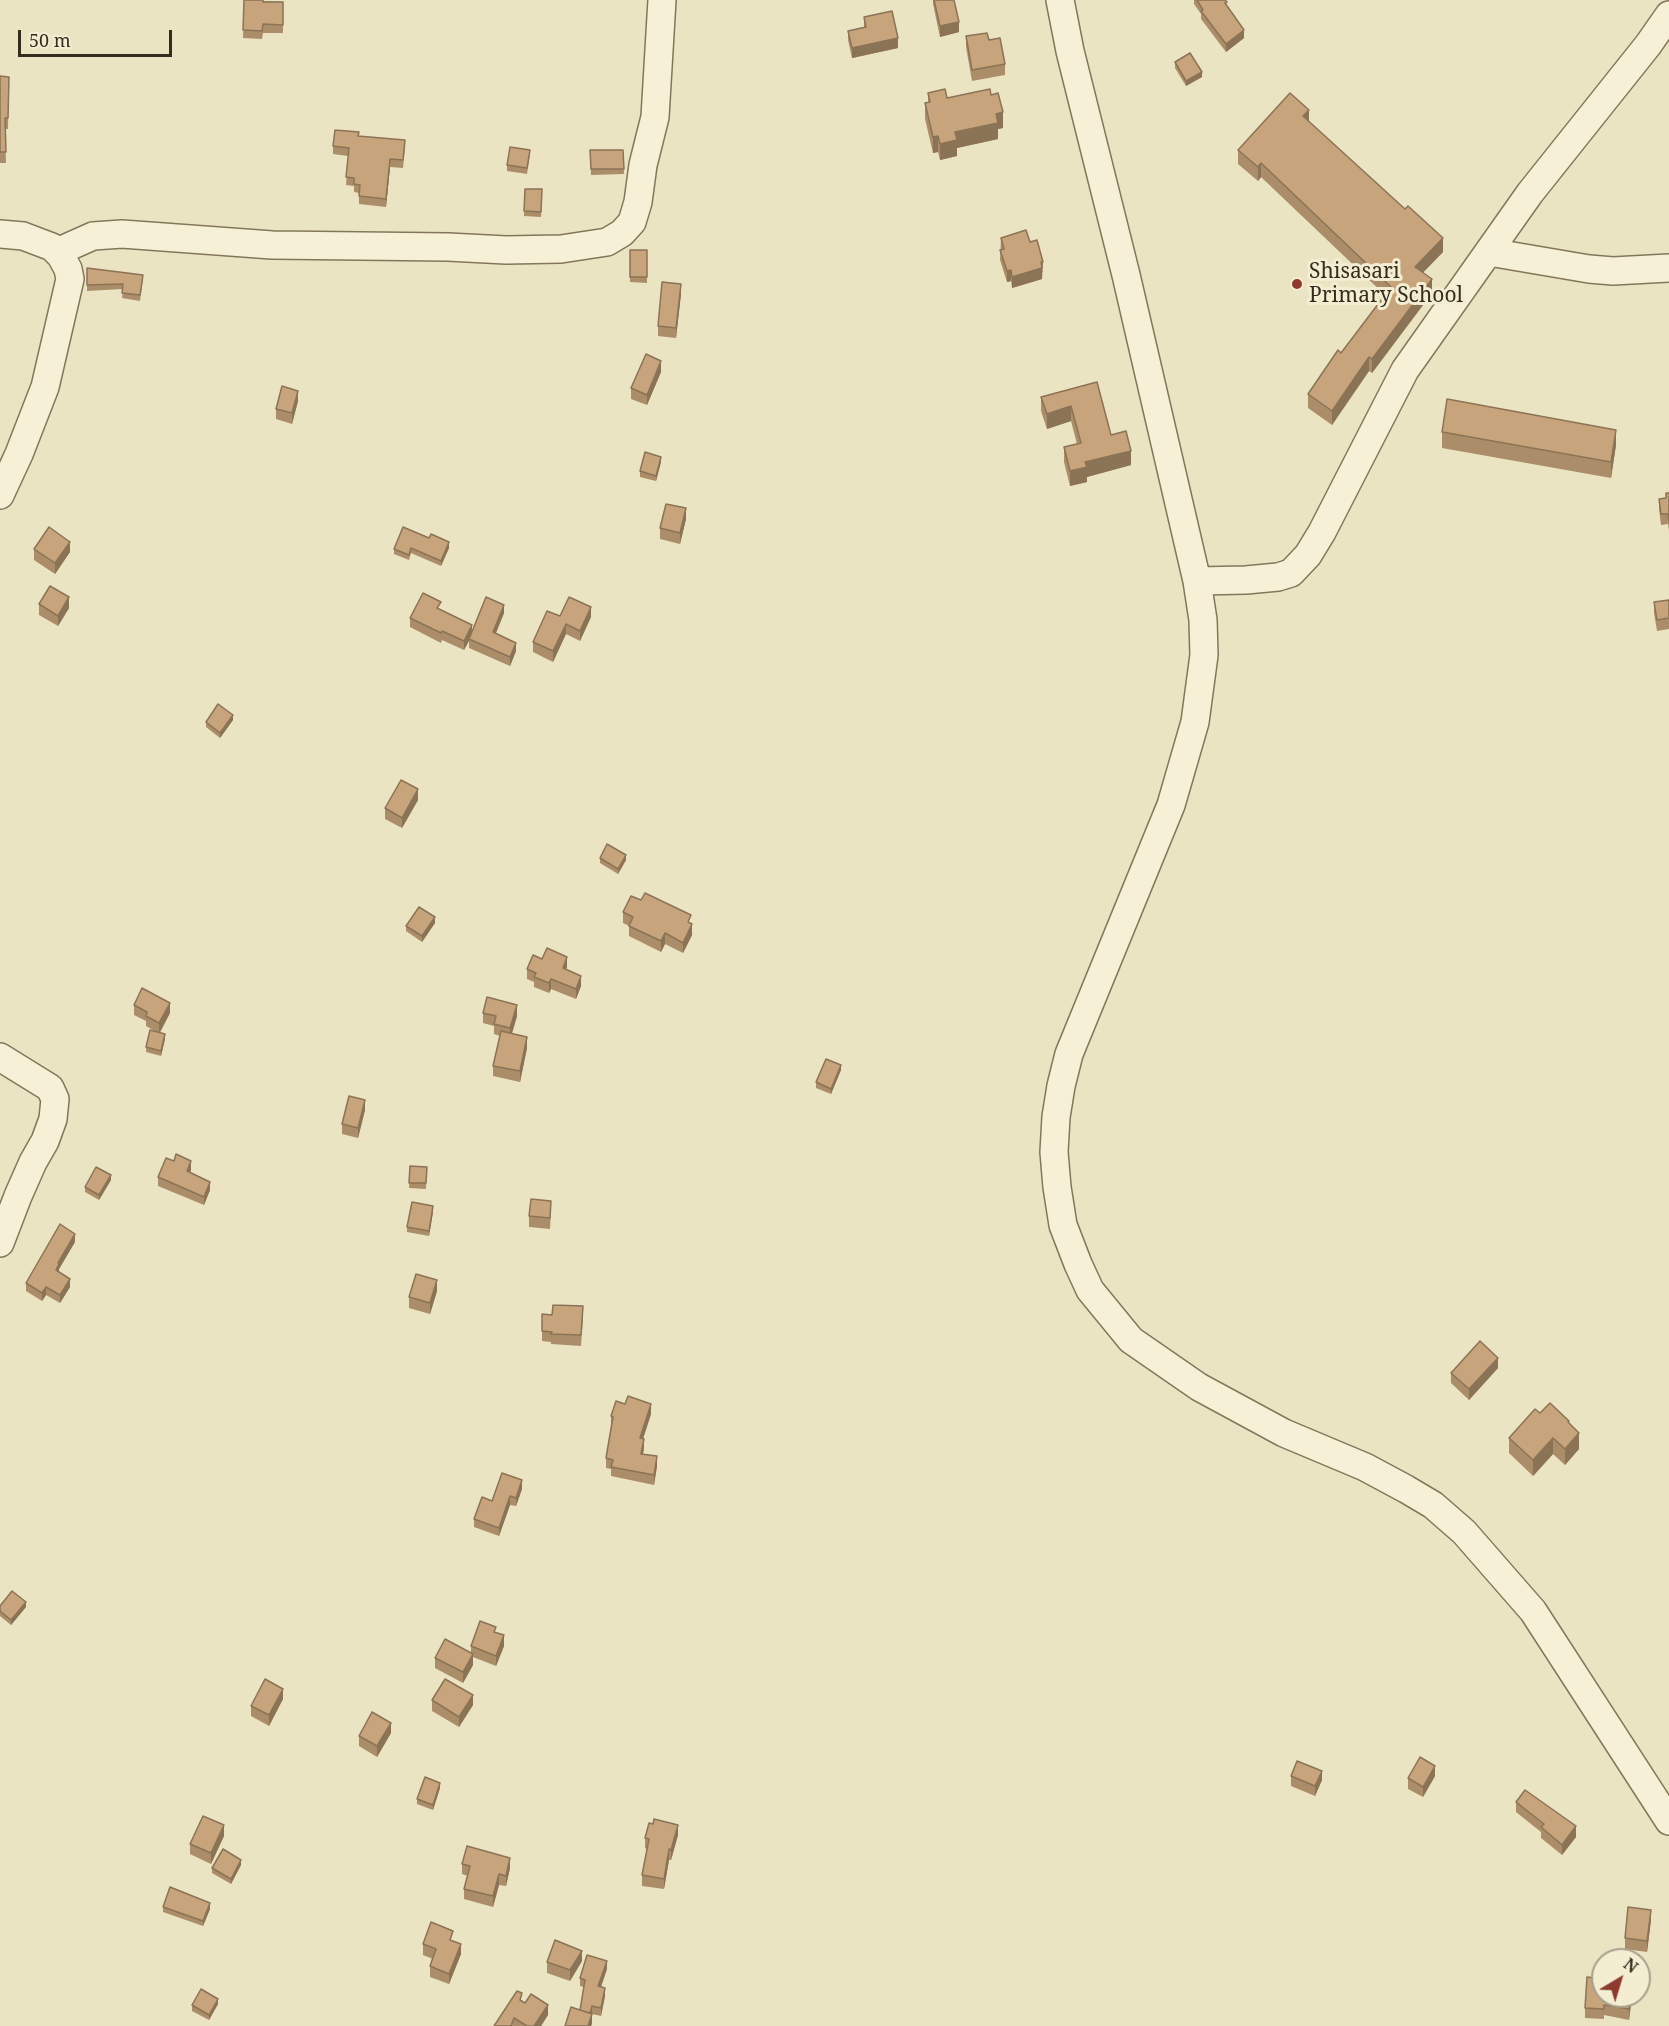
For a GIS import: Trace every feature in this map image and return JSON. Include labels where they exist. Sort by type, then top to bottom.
[{"type":"street","points":[[57,252],[93,236],[122,234],[272,245],[506,250],[561,249],[607,242],[622,233],[632,222],[639,202],[643,165],[655,117],[662,0]]},
{"type":"street","points":[[1060,0],[1070,51],[1126,275],[1197,581],[1203,620],[1204,655],[1195,722],[1171,805],[1069,1054],[1061,1086],[1054,1152],[1063,1225],[1090,1290],[1104,1310],[1131,1340],[1199,1387],[1284,1433],[1365,1467],[1406,1489],[1433,1505],[1464,1532],[1533,1611],[1669,1821]]},
{"type":"street","points":[[1197,581],[1278,577],[1291,573],[1308,555],[1322,532],[1404,370],[1530,193],[1648,45],[1669,15]]},
{"type":"street","points":[[0,234],[40,241],[57,252],[68,269],[70,279],[55,350],[33,421],[0,495]]},
{"type":"street","points":[[1489,252],[1589,269],[1613,271],[1669,268]]},
{"type":"street","points":[[0,1057],[50,1088],[55,1099],[45,1141],[21,1187],[0,1243]]},
{"type":"building","points":[[244,0],[283,2],[283,25],[263,24],[262,31],[243,30]]},
{"type":"building","points":[[934,0],[954,0],[959,22],[940,26]]},
{"type":"building","points":[[1197,0],[1225,0],[1244,30],[1226,44],[1201,11],[1203,10]]},
{"type":"building","points":[[892,11],[898,38],[852,48],[848,31],[866,27],[864,17]]},
{"type":"building","points":[[987,33],[989,40],[1000,38],[1005,64],[972,70],[966,36]]},
{"type":"building","points":[[1190,53],[1202,72],[1186,81],[1175,62]]},
{"type":"building","points":[[0,76],[9,77],[8,118],[5,118],[6,152],[0,152]]},
{"type":"building","points":[[945,89],[947,98],[990,89],[991,95],[998,93],[1003,112],[996,114],[998,123],[955,132],[957,140],[940,144],[938,136],[933,137],[925,103],[930,102],[928,93]]},
{"type":"building","points":[[1290,93],[1309,110],[1303,116],[1405,209],[1408,206],[1443,238],[1415,267],[1432,279],[1372,359],[1369,357],[1332,411],[1308,394],[1338,350],[1341,353],[1391,287],[1261,163],[1258,167],[1238,150]]},
{"type":"building","points":[[335,130],[359,132],[358,136],[405,140],[403,160],[390,159],[386,199],[359,196],[360,185],[354,184],[354,178],[346,177],[349,148],[333,146]]},
{"type":"building","points":[[510,147],[530,150],[527,168],[507,165]]},
{"type":"building","points":[[590,150],[623,150],[624,169],[591,169]]},
{"type":"building","points":[[525,189],[542,189],[541,212],[524,211]]},
{"type":"building","points":[[1026,230],[1030,242],[1037,240],[1043,262],[1041,262],[1042,268],[1012,277],[1011,270],[1007,271],[1000,250],[1004,249],[1001,238]]},
{"type":"building","points":[[630,250],[647,250],[647,277],[630,277]]},
{"type":"building","points":[[87,268],[143,275],[140,295],[122,293],[123,284],[87,285]]},
{"type":"building","points":[[662,282],[681,284],[676,328],[658,326]]},
{"type":"building","points":[[646,354],[661,361],[647,395],[631,388]]},
{"type":"building","points":[[1097,382],[1111,435],[1126,431],[1131,451],[1085,462],[1087,467],[1070,471],[1064,447],[1081,443],[1071,406],[1047,414],[1041,397]]},
{"type":"building","points":[[282,386],[298,391],[292,413],[276,409]]},
{"type":"building","points":[[1447,399],[1616,430],[1611,462],[1442,432]]},
{"type":"building","points":[[645,452],[661,457],[656,476],[640,471]]},
{"type":"building","points":[[1666,493],[1669,493],[1669,520],[1668,514],[1661,514],[1659,499],[1666,498]]},
{"type":"building","points":[[666,504],[686,508],[680,533],[660,528]]},
{"type":"building","points":[[49,527],[70,542],[55,563],[34,549]]},
{"type":"building","points":[[403,527],[429,538],[431,534],[449,542],[441,561],[411,548],[409,555],[394,549]]},
{"type":"building","points":[[50,586],[69,597],[58,616],[39,604]]},
{"type":"building","points":[[423,593],[441,602],[437,608],[472,625],[464,641],[410,618]]},
{"type":"building","points":[[486,597],[504,605],[493,632],[516,643],[510,657],[469,639]]},
{"type":"building","points":[[569,597],[591,607],[580,631],[566,624],[553,651],[533,642],[547,611],[560,616]]},
{"type":"building","points":[[1669,600],[1669,618],[1657,620],[1654,602]]},
{"type":"building","points":[[218,704],[233,715],[220,733],[206,722]]},
{"type":"building","points":[[401,780],[418,789],[402,818],[385,808]]},
{"type":"building","points":[[607,844],[626,855],[618,869],[600,858]]},
{"type":"building","points":[[645,893],[691,915],[688,922],[692,924],[683,943],[665,933],[661,941],[629,926],[633,917],[623,912],[631,896],[641,900]]},
{"type":"building","points":[[419,907],[435,917],[422,936],[406,926]]},
{"type":"building","points":[[547,948],[567,957],[563,968],[581,976],[576,989],[551,979],[549,983],[534,977],[536,973],[527,969],[533,955],[542,959]]},
{"type":"building","points":[[142,988],[170,1003],[159,1023],[146,1016],[147,1012],[134,1005]]},
{"type":"building","points":[[487,997],[517,1005],[510,1028],[494,1024],[496,1016],[483,1013]]},
{"type":"building","points":[[150,1030],[165,1034],[161,1051],[146,1047]]},
{"type":"building","points":[[501,1031],[527,1037],[520,1071],[493,1066]]},
{"type":"building","points":[[826,1059],[841,1065],[831,1089],[816,1082]]},
{"type":"building","points":[[349,1096],[365,1100],[358,1128],[342,1124]]},
{"type":"building","points":[[176,1154],[191,1161],[187,1171],[210,1182],[204,1197],[158,1177],[166,1158],[174,1161]]},
{"type":"building","points":[[410,1166],[427,1167],[426,1183],[409,1183]]},
{"type":"building","points":[[96,1167],[111,1175],[99,1195],[85,1187]]},
{"type":"building","points":[[531,1199],[551,1201],[550,1218],[529,1216]]},
{"type":"building","points":[[412,1202],[433,1206],[429,1231],[407,1227]]},
{"type":"building","points":[[60,1224],[75,1234],[56,1270],[70,1279],[60,1295],[46,1287],[42,1293],[26,1283]]},
{"type":"building","points":[[416,1274],[437,1280],[430,1303],[409,1297]]},
{"type":"building","points":[[553,1305],[583,1306],[581,1335],[551,1334],[552,1332],[542,1331],[542,1314],[552,1315]]},
{"type":"building","points":[[1480,1341],[1498,1358],[1469,1389],[1451,1373]]},
{"type":"building","points":[[628,1396],[651,1404],[640,1438],[644,1439],[641,1454],[657,1456],[654,1475],[611,1467],[613,1460],[606,1458],[613,1417],[611,1416],[616,1401],[625,1404]]},
{"type":"building","points":[[1550,1403],[1579,1433],[1565,1449],[1553,1438],[1533,1460],[1509,1438],[1535,1409],[1540,1413]]},
{"type":"building","points":[[502,1473],[522,1480],[516,1498],[510,1496],[499,1528],[474,1519],[482,1497],[492,1501]]},
{"type":"building","points":[[12,1591],[26,1602],[11,1620],[0,1611],[0,1606]]},
{"type":"building","points":[[480,1621],[496,1627],[494,1632],[504,1635],[496,1656],[471,1646]]},
{"type":"building","points":[[445,1639],[473,1654],[463,1672],[435,1658]]},
{"type":"building","points":[[265,1679],[283,1689],[269,1715],[251,1706]]},
{"type":"building","points":[[445,1679],[473,1695],[459,1717],[432,1700]]},
{"type":"building","points":[[372,1712],[391,1723],[377,1746],[359,1736]]},
{"type":"building","points":[[1420,1757],[1435,1766],[1423,1787],[1408,1778]]},
{"type":"building","points":[[1297,1761],[1322,1771],[1315,1786],[1291,1776]]},
{"type":"building","points":[[425,1777],[440,1783],[433,1805],[417,1799]]},
{"type":"building","points":[[1525,1790],[1576,1826],[1562,1845],[1541,1827],[1544,1824],[1516,1802]]},
{"type":"building","points":[[203,1816],[224,1825],[211,1853],[190,1844]]},
{"type":"building","points":[[654,1819],[678,1825],[671,1850],[669,1849],[664,1879],[642,1875],[649,1839],[645,1838],[649,1823],[653,1824]]},
{"type":"building","points":[[467,1846],[510,1858],[506,1876],[499,1874],[493,1896],[464,1889],[470,1866],[462,1864]]},
{"type":"building","points":[[223,1849],[241,1860],[231,1879],[212,1868]]},
{"type":"building","points":[[170,1887],[210,1903],[203,1921],[163,1907]]},
{"type":"building","points":[[1628,1907],[1651,1910],[1647,1941],[1625,1938]]},
{"type":"building","points":[[431,1922],[453,1931],[450,1940],[461,1944],[449,1974],[430,1966],[436,1949],[423,1944]]},
{"type":"building","points":[[555,1940],[582,1951],[570,1970],[547,1962]]},
{"type":"building","points":[[587,1955],[607,1961],[598,1986],[605,1988],[601,2008],[592,2006],[590,2013],[580,2010],[585,1980],[580,1978]]},
{"type":"building","points":[[1587,1977],[1591,1978],[1591,2008],[1604,2009],[1585,2008]]},
{"type":"building","points":[[201,1989],[218,1999],[209,2015],[192,2005]]},
{"type":"building","points":[[517,1991],[522,1993],[520,2000],[525,2003],[531,1994],[548,2005],[534,2026],[527,2026],[514,2018],[511,2026],[494,2026]]},
{"type":"building","points":[[571,2007],[592,2014],[588,2026],[565,2026]]},
{"type":"place","name":"Shisasari Primary School","points":[[1297,284]]}]
